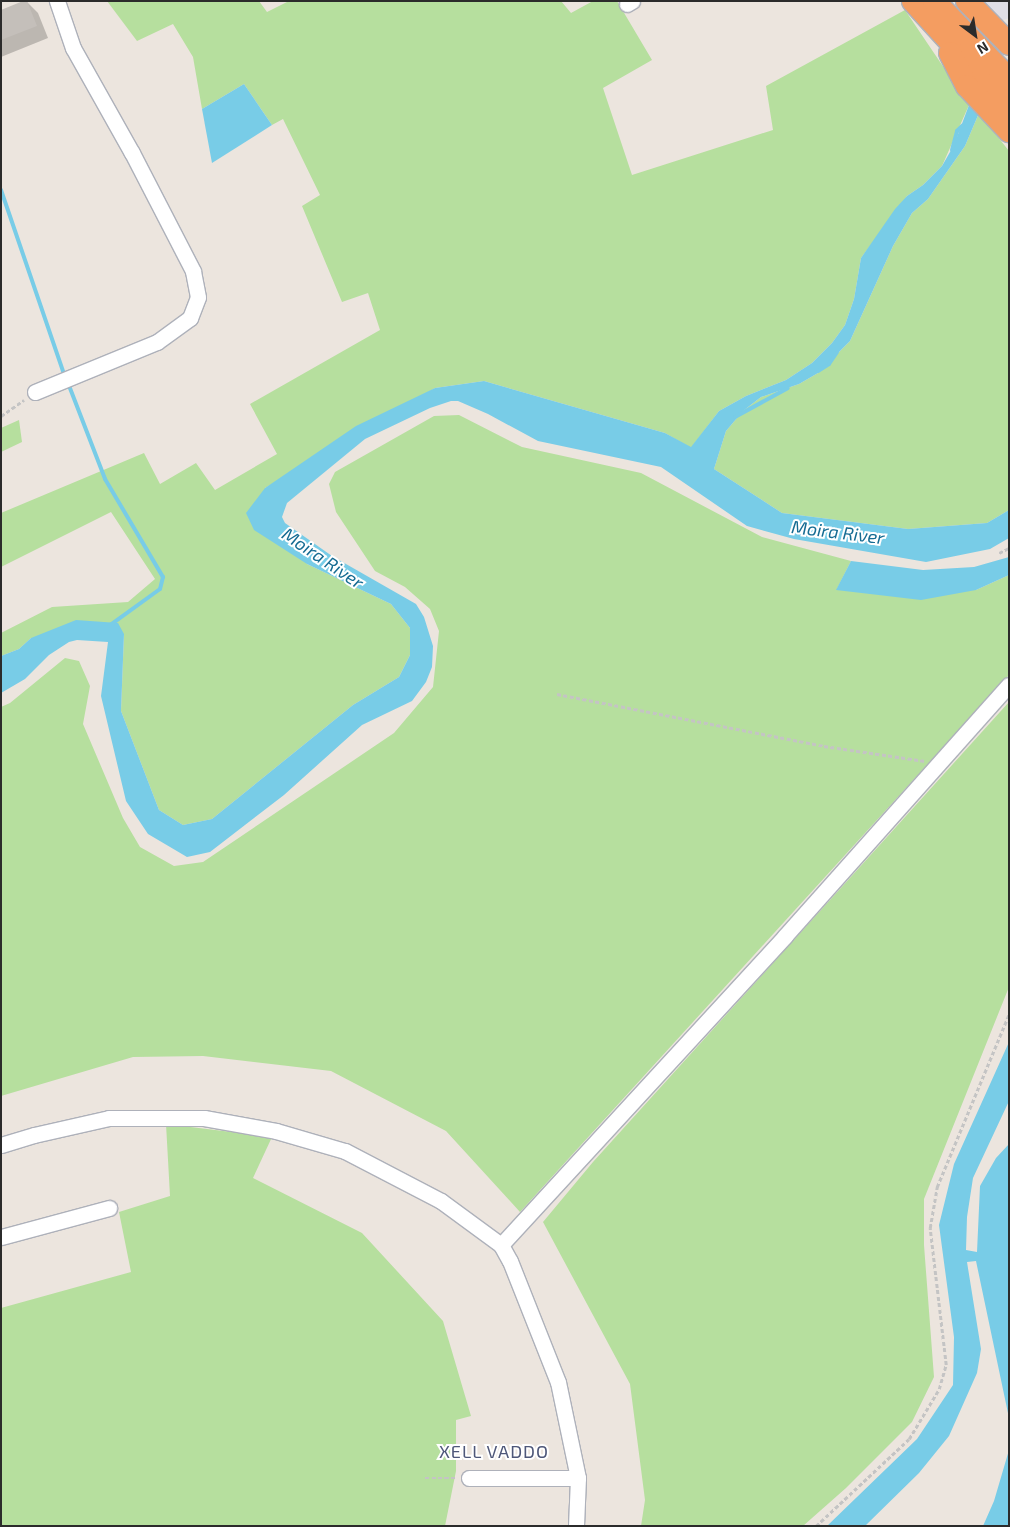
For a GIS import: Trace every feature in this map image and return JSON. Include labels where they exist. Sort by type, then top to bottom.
[{"type":"highway","points":[[913,1],[934,24],[1001,110],[1009,131]]},
{"type":"highway","points":[[934,1],[1009,79]]},
{"type":"highway","points":[[967,1],[1009,44]]},
{"type":"highway","points":[[934,24],[967,86],[1001,110]]},
{"type":"street","points":[[35,392],[157,342],[190,318],[198,297],[193,271],[132,153],[73,48],[58,1]]},
{"type":"street","points":[[501,1245],[785,936],[1009,685]]},
{"type":"street","points":[[1,1145],[34,1134],[109,1118],[204,1118],[276,1131],[345,1151],[441,1201],[501,1245],[510,1261],[558,1382],[578,1478],[576,1526]]},
{"type":"street","points":[[1,1237],[109,1208]]},
{"type":"street","points":[[469,1478],[578,1478]]},
{"type":"path","points":[[1,416],[35,392]]},
{"type":"path","points":[[999,554],[1009,548]]},
{"type":"path","points":[[557,694],[824,746],[939,763]]},
{"type":"path","points":[[816,1526],[909,1439],[939,1390],[946,1365],[930,1228],[937,1187],[1009,1014]]},
{"type":"path","points":[[425,1478],[469,1478]]},
{"type":"shaded area","points":[[971,1],[1009,1],[1009,18],[992,24]]},
{"type":"green space","points":[[107,1],[259,1],[267,12],[289,1],[561,1],[571,13],[593,1],[617,1],[652,60],[603,88],[632,175],[773,130],[766,86],[905,10],[969,105],[942,166],[923,185],[907,196],[861,258],[854,299],[845,325],[832,343],[812,363],[786,380],[746,396],[719,411],[691,448],[665,433],[484,381],[435,388],[265,488],[307,564],[391,604],[410,628],[410,655],[399,677],[353,705],[212,819],[183,825],[159,810],[121,711],[124,634],[31,638],[19,649],[1,656],[1,633],[52,607],[128,602],[155,579],[111,512],[1,567],[1,513],[144,453],[160,484],[196,463],[215,490],[277,454],[250,404],[380,330],[368,293],[342,302],[302,206],[320,195],[283,119],[272,125],[244,84],[202,109],[193,57],[173,24],[137,41]]},
{"type":"green space","points":[[979,113],[1009,151],[1009,510],[987,523],[908,529],[782,513],[714,469],[726,431],[743,411],[761,397],[799,384],[818,373],[850,341],[893,246],[912,213],[928,199],[965,146]]},
{"type":"green space","points":[[459,415],[522,447],[641,473],[762,537],[851,561],[837,589],[976,590],[1009,575],[1009,675],[520,1212],[446,1131],[331,1071],[203,1056],[133,1057],[1,1096],[1,707],[10,703],[65,658],[79,661],[90,686],[83,724],[123,818],[140,847],[174,866],[203,862],[394,733],[433,687],[439,631],[430,609],[405,587],[375,571],[336,512],[329,484],[335,472],[434,416]]},
{"type":"green space","points":[[19,420],[22,442],[1,452],[1,428]]},
{"type":"green space","points":[[1009,702],[1009,987],[924,1199],[924,1245],[934,1377],[912,1422],[846,1488],[803,1526],[641,1526],[645,1500],[630,1384],[543,1222],[593,1162]]},
{"type":"green space","points":[[166,1124],[272,1137],[253,1178],[362,1233],[443,1321],[471,1416],[456,1420],[456,1471],[445,1526],[1,1526],[1,1308],[131,1272],[119,1212],[170,1196]]},
{"type":"water","name":"Moira River","points":[[1009,65],[979,113],[965,146],[928,199],[912,213],[893,246],[850,341],[818,373],[799,384],[761,397],[743,411],[726,431],[714,469],[782,513],[908,529],[987,523],[1009,510],[1009,538],[990,549],[926,562],[794,539],[747,526],[661,467],[538,441],[488,414],[458,401],[451,401],[430,408],[365,439],[287,503],[282,517],[285,523],[332,556],[416,604],[424,617],[433,646],[432,667],[426,682],[412,701],[362,725],[284,795],[210,852],[187,857],[148,834],[126,801],[101,696],[108,642],[77,640],[69,642],[49,655],[25,679],[1,693],[1,656],[19,649],[31,638],[76,620],[118,623],[124,634],[121,711],[159,810],[183,825],[212,819],[353,705],[399,677],[410,655],[410,628],[391,604],[307,564],[254,530],[246,513],[265,488],[356,426],[435,388],[484,381],[665,433],[691,447],[719,411],[746,396],[786,380],[812,363],[832,343],[845,325],[854,299],[861,258],[895,209],[942,166],[954,145],[969,105]]},
{"type":"water","points":[[244,84],[272,125],[212,163],[202,109]]},
{"type":"water","points":[[1009,557],[1009,575],[976,590],[921,600],[836,590],[851,561],[923,570],[974,567]]},
{"type":"water","points":[[1009,1042],[1009,1101],[973,1178],[967,1217],[966,1250],[977,1252],[980,1186],[996,1158],[1009,1144],[1009,1418],[976,1261],[967,1262],[981,1349],[977,1373],[949,1436],[919,1473],[865,1526],[827,1526],[917,1439],[953,1385],[954,1337],[939,1225],[954,1164]]},
{"type":"water","points":[[1009,1450],[1009,1526],[983,1526],[994,1501]]},
{"type":"building","points":[[27,1],[37,26],[1,40],[1,10]]},
{"type":"waterway","points":[[952,150],[957,131],[963,125]]},
{"type":"waterway","points":[[1,190],[65,377]]},
{"type":"waterway","points":[[818,371],[829,364],[837,352]]},
{"type":"waterway","points":[[68,383],[105,479],[163,577],[160,589],[110,625]]},
{"type":"waterway","points":[[735,417],[788,388]]},
{"type":"district","name":"XELL VADDO","points":[[494,1451]]}]
